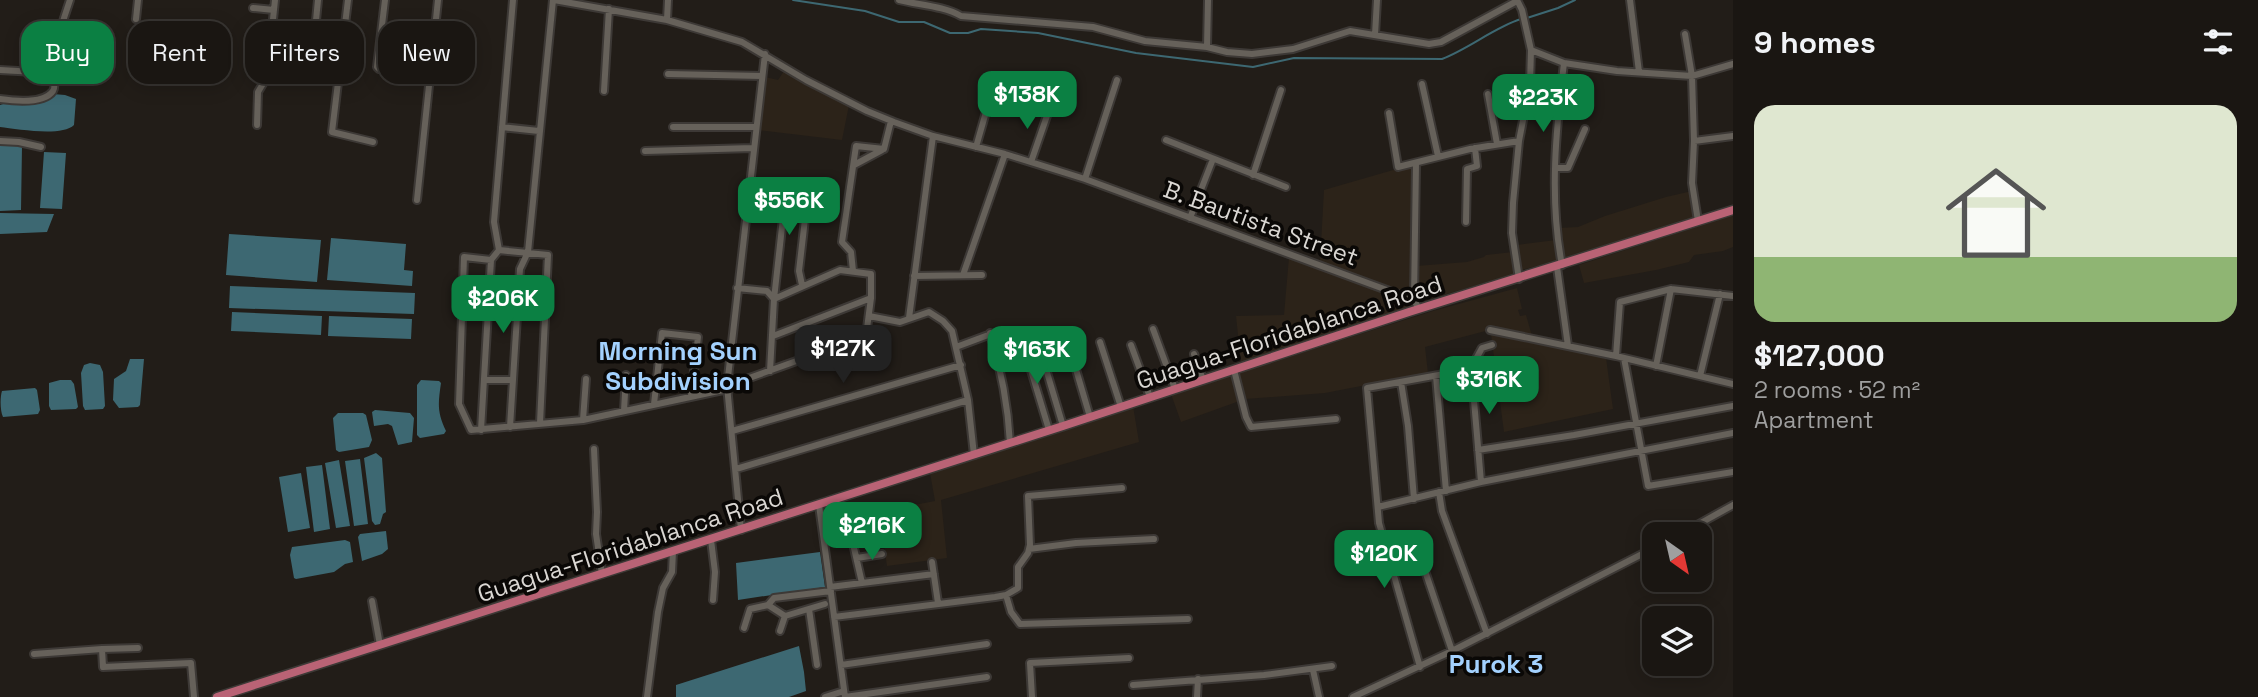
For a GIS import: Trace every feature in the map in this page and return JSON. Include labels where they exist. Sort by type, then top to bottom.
[{"type":"main road","name":"Guagua-Floridablanca Road","points":[[217,697],[1733,210]]},
{"type":"street","points":[[64,21],[70,0]]},
{"type":"street","points":[[136,19],[138,0]]},
{"type":"street","points":[[257,125],[258,92],[267,77],[275,0]]},
{"type":"street","points":[[316,21],[318,0]]},
{"type":"street","points":[[348,0],[332,132],[373,142]]},
{"type":"street","points":[[382,21],[385,0]]},
{"type":"street","points":[[417,201],[438,0]]},
{"type":"street","points":[[481,430],[491,260],[499,250],[494,222],[513,0]]},
{"type":"street","points":[[510,427],[520,269],[528,252],[554,0]]},
{"type":"street","name":"B. Bautista Street","points":[[554,0],[586,2],[667,20],[743,42],[806,80],[891,121],[933,136],[1085,178],[1414,300]]},
{"type":"street","points":[[667,20],[668,0]]},
{"type":"street","points":[[899,0],[952,10],[961,16],[1093,27],[1145,41],[1252,54],[1293,49],[1350,31],[1429,44],[1441,42],[1515,2],[1522,10],[1531,50],[1530,84],[1513,203],[1512,233],[1519,279]]},
{"type":"street","points":[[950,0],[952,10]]},
{"type":"street","points":[[1207,47],[1208,0]]},
{"type":"street","points":[[1375,35],[1377,0]]},
{"type":"street","points":[[1630,0],[1639,72]]},
{"type":"street","points":[[253,8],[274,10]]},
{"type":"street","points":[[604,91],[609,9]]},
{"type":"street","points":[[1685,34],[1692,76],[1692,183],[1698,221]]},
{"type":"street","points":[[1531,50],[1564,63],[1692,76],[1733,64]]},
{"type":"street","points":[[741,530],[727,386],[765,54]]},
{"type":"street","points":[[1564,63],[1557,123],[1556,221],[1568,346]]},
{"type":"street","points":[[0,70],[21,71]]},
{"type":"street","points":[[668,74],[762,76]]},
{"type":"street","points":[[1085,178],[1117,80]]},
{"type":"street","points":[[0,99],[29,100],[45,97],[52,93],[54,84]]},
{"type":"street","points":[[1422,84],[1438,156]]},
{"type":"street","points":[[1253,175],[1281,90]]},
{"type":"street","points":[[1489,94],[1497,144]]},
{"type":"street","points":[[1031,162],[1049,110]]},
{"type":"street","points":[[976,147],[986,112]]},
{"type":"street","points":[[1390,113],[1398,167],[1475,148],[1520,141]]},
{"type":"street","points":[[854,165],[884,149],[891,121]]},
{"type":"street","points":[[502,127],[540,131]]},
{"type":"street","points":[[673,127],[756,127]]},
{"type":"street","points":[[1556,168],[1568,168],[1584,129]]},
{"type":"street","points":[[909,318],[933,136]]},
{"type":"street","points":[[1694,141],[1733,136]]},
{"type":"street","points":[[1166,140],[1286,187]]},
{"type":"street","points":[[0,141],[41,147]]},
{"type":"street","points":[[853,271],[851,252],[842,242],[856,146],[884,149]]},
{"type":"street","points":[[645,150],[753,148]]},
{"type":"street","points":[[1466,222],[1467,169],[1477,166],[1475,148]]},
{"type":"street","points":[[964,275],[1005,155]]},
{"type":"street","points":[[1190,218],[1213,159]]},
{"type":"street","points":[[1416,164],[1414,300],[1419,309]]},
{"type":"street","points":[[773,190],[808,193],[799,271],[802,285]]},
{"type":"street","points":[[770,371],[774,299],[786,191]]},
{"type":"street","points":[[499,250],[548,255],[540,423]]},
{"type":"street","points":[[491,260],[464,257],[458,404],[471,430],[583,421],[723,390],[727,386],[866,337],[871,274],[840,270],[774,299]]},
{"type":"street","points":[[914,276],[982,275]]},
{"type":"street","points":[[490,280],[519,284]]},
{"type":"street","points":[[737,288],[767,292],[774,299]]},
{"type":"street","points":[[1656,366],[1671,289]]},
{"type":"street","points":[[1733,296],[1671,289],[1620,302],[1620,357],[1648,485],[1733,472]]},
{"type":"street","points":[[1700,376],[1720,294]]},
{"type":"street","points":[[773,336],[871,298]]},
{"type":"street","points":[[869,316],[900,322],[929,312],[952,331],[968,400],[974,454]]},
{"type":"street","points":[[1153,329],[1175,388]]},
{"type":"street","points":[[1490,330],[1733,384]]},
{"type":"street","points":[[654,404],[662,334],[698,337],[691,396]]},
{"type":"street","points":[[956,347],[990,334],[1009,411],[1010,443]]},
{"type":"street","points":[[1037,339],[1063,426]]},
{"type":"street","points":[[1068,340],[1090,416]]},
{"type":"street","points":[[1100,342],[1121,407]]},
{"type":"street","points":[[1131,345],[1150,397]]},
{"type":"street","points":[[1481,482],[1472,369],[1476,355],[1482,348],[1492,345]]},
{"type":"street","points":[[1194,354],[1203,380]]},
{"type":"street","points":[[1027,357],[1049,430]]},
{"type":"street","points":[[732,431],[961,365]]},
{"type":"street","points":[[1420,667],[1379,523],[1367,388],[1472,369]]},
{"type":"street","points":[[1234,370],[1251,427],[1336,419]]},
{"type":"street","points":[[624,411],[626,375]]},
{"type":"street","points":[[1436,376],[1442,511],[1486,634]]},
{"type":"street","points":[[583,421],[586,379]]},
{"type":"street","points":[[484,380],[513,380]]},
{"type":"street","points":[[1401,382],[1414,499]]},
{"type":"street","points":[[736,469],[968,400]]},
{"type":"street","points":[[1478,450],[1733,406]]},
{"type":"street","points":[[1378,507],[1481,482],[1733,433]]},
{"type":"street","points":[[594,449],[596,534],[602,574]]},
{"type":"street","points":[[834,617],[1006,595],[1018,588],[1018,567],[1029,549],[1028,496],[1122,488]]},
{"type":"street","points":[[819,505],[830,589],[828,603],[834,617],[845,695]]},
{"type":"street","points":[[1703,522],[1733,505]]},
{"type":"street","points":[[1029,549],[1076,543],[1154,539]]},
{"type":"street","points":[[710,540],[715,572],[713,600]]},
{"type":"street","points":[[854,548],[862,583]]},
{"type":"street","points":[[647,697],[657,612],[663,588],[672,572],[673,551]]},
{"type":"street","points":[[857,558],[883,554]]},
{"type":"street","points":[[1353,697],[1420,667],[1642,554]]},
{"type":"street","points":[[932,562],[938,603]]},
{"type":"street","points":[[1422,562],[1452,651]]},
{"type":"street","points":[[744,628],[750,609],[768,605],[774,598],[933,574]]},
{"type":"street","points":[[1006,595],[1011,612],[1020,624],[1188,619]]},
{"type":"street","points":[[372,601],[380,645]]},
{"type":"street","points":[[768,605],[785,615],[828,603]]},
{"type":"street","points":[[809,609],[817,665]]},
{"type":"street","points":[[780,631],[785,615]]},
{"type":"street","points":[[841,665],[987,644]]},
{"type":"street","points":[[34,654],[138,648]]},
{"type":"street","points":[[102,649],[103,667],[191,663],[194,697]]},
{"type":"street","points":[[1032,697],[1030,663],[1129,658]]},
{"type":"street","points":[[1133,685],[1314,670],[1332,666]]},
{"type":"street","points":[[1314,670],[1319,697]]},
{"type":"street","points":[[825,697],[987,677]]},
{"type":"street","points":[[1197,697],[1198,679]]},
{"type":"shaded area","points":[[784,71],[849,105],[842,140],[757,130],[765,77],[778,80]]},
{"type":"shaded area","points":[[1407,166],[1412,169],[1412,297],[1320,262],[1324,190]]},
{"type":"shaded area","points":[[1692,191],[1696,217],[1563,259],[1558,228],[1578,227],[1605,216]]},
{"type":"shaded area","points":[[1733,215],[1733,247],[1694,255],[1689,262],[1656,270],[1584,283],[1579,265]]},
{"type":"shaded area","points":[[1556,240],[1559,261],[1521,270],[1517,245]]},
{"type":"shaded area","points":[[1513,252],[1515,274],[1423,301],[1418,299],[1416,266],[1467,262],[1486,255]]},
{"type":"shaded area","points":[[1289,257],[1411,300],[1412,305],[1241,363],[1236,316],[1284,315]]},
{"type":"shaded area","points":[[1517,288],[1522,309],[1518,310],[1520,316],[1526,315],[1532,336],[1493,329],[1425,347],[1428,373],[1325,393],[1245,399],[1181,422],[1171,394],[1433,311]]},
{"type":"shaded area","points":[[1491,334],[1606,358],[1613,409],[1504,432]]},
{"type":"shaded area","points":[[1133,406],[1139,442],[941,500],[947,558],[887,566],[880,516],[914,511],[914,505],[935,501],[930,473]]},
{"type":"water","points":[[53,94],[76,99],[74,125],[68,129],[50,131],[0,127],[0,105],[40,101]]},
{"type":"water","points":[[0,144],[22,146],[21,210],[0,211]]},
{"type":"water","points":[[44,152],[66,153],[62,209],[40,208]]},
{"type":"water","points":[[0,213],[54,214],[47,232],[0,234]]},
{"type":"water","points":[[229,234],[321,240],[317,282],[226,275]]},
{"type":"water","points":[[331,238],[406,244],[404,270],[413,271],[412,286],[327,280]]},
{"type":"water","points":[[230,286],[415,293],[414,314],[229,308]]},
{"type":"water","points":[[232,312],[322,316],[321,335],[231,331]]},
{"type":"water","points":[[329,316],[412,319],[411,339],[328,336]]},
{"type":"water","points":[[130,359],[144,359],[140,405],[119,408],[113,400],[114,379],[126,371]]},
{"type":"water","points":[[84,365],[100,365],[103,372],[103,409],[85,410],[83,406],[81,373]]},
{"type":"water","points":[[71,380],[74,384],[78,407],[76,409],[51,410],[49,383]]},
{"type":"water","points":[[421,380],[441,383],[439,408],[446,431],[444,434],[420,438],[417,435],[417,385]]},
{"type":"water","points":[[35,388],[40,410],[38,414],[3,417],[2,391]]},
{"type":"water","points":[[372,412],[410,413],[414,418],[412,442],[398,445],[392,426],[374,426]]},
{"type":"water","points":[[338,413],[366,415],[372,440],[369,447],[339,452],[336,450],[333,418]]},
{"type":"water","points":[[376,453],[382,458],[386,512],[380,524],[375,525],[372,521],[364,458]]},
{"type":"water","points":[[360,459],[368,524],[354,526],[345,461]]},
{"type":"water","points":[[339,460],[350,526],[336,528],[325,463]]},
{"type":"water","points":[[322,465],[330,529],[314,532],[306,467]]},
{"type":"water","points":[[301,473],[310,528],[288,532],[279,477]]},
{"type":"water","points":[[386,531],[388,549],[362,561],[358,537],[360,534]]},
{"type":"water","points":[[345,540],[350,542],[353,562],[334,572],[294,578],[290,555],[292,547]]},
{"type":"water","points":[[820,552],[825,587],[738,600],[736,563]]},
{"type":"water","points":[[799,646],[806,691],[789,697],[676,697],[676,685]]},
{"type":"waterway","points":[[793,0],[865,11],[899,22],[924,22],[950,33],[968,33],[981,29],[1038,33],[1136,53],[1253,67],[1294,58],[1442,59],[1521,19]]},
{"type":"waterway","points":[[1527,18],[1575,0]]},
{"type":"district","name":"Morning Sun Subdivision","points":[[678,366]]},
{"type":"district","name":"Purok 3","points":[[1496,664]]}]
